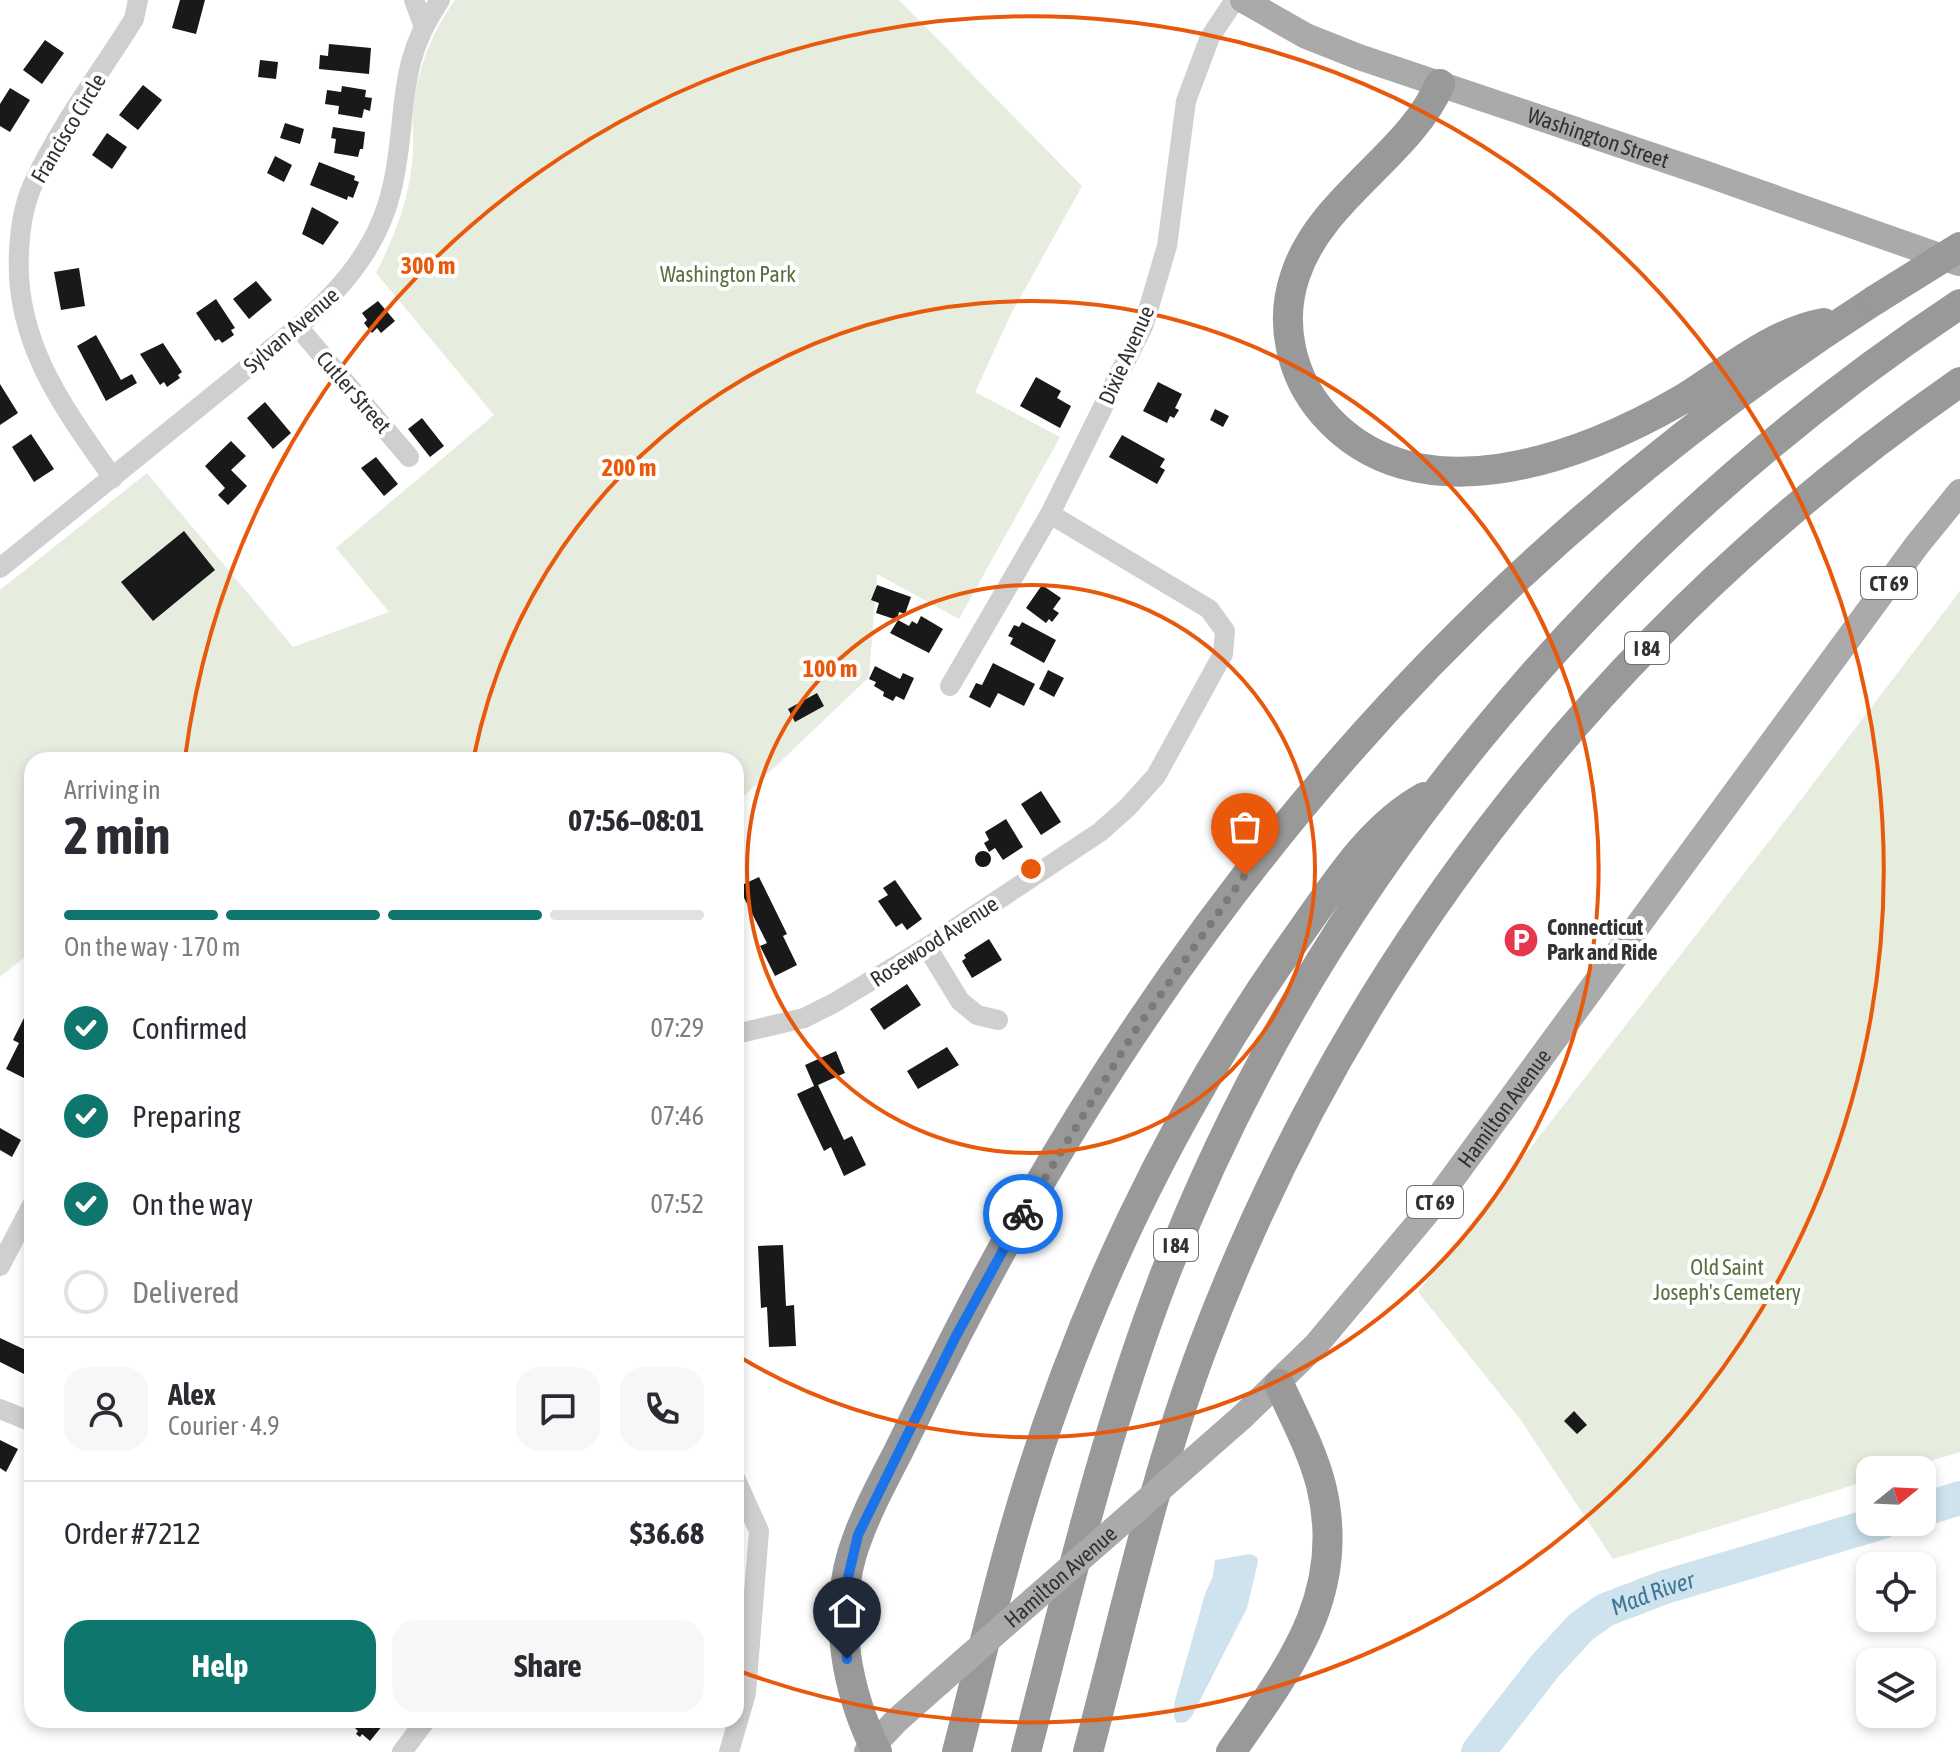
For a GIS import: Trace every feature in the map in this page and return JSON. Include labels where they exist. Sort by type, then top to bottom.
[{"type":"highway","points":[[1440,84],[1421,116],[1317,233],[1299,264],[1291,289],[1289,335],[1299,377],[1330,421],[1361,445],[1401,462],[1440,470],[1493,470],[1547,459],[1600,441],[1640,422],[1784,334],[1845,319]]},
{"type":"highway","points":[[872,1750],[856,1700],[844,1634],[847,1574],[858,1535],[998,1256],[1093,1096],[1164,987],[1229,897],[1355,742],[1461,630],[1536,559],[1644,466],[1743,390],[1845,319],[1960,247]]},
{"type":"highway","name":"I 84","points":[[1026,1752],[1121,1397],[1162,1281],[1241,1104],[1301,992],[1357,903],[1440,789],[1545,661],[1652,552],[1773,445],[1859,375],[1960,304]]},
{"type":"highway","name":"I 84","points":[[1088,1752],[1162,1472],[1202,1349],[1281,1164],[1329,1071],[1391,968],[1489,829],[1580,720],[1647,648],[1797,508],[1960,382]]},
{"type":"highway","points":[[957,1752],[1012,1537],[1049,1420],[1097,1296],[1158,1166],[1222,1049],[1313,915],[1386,824],[1413,803],[1440,789]]},
{"type":"highway","points":[[1231,1752],[1306,1637],[1318,1606],[1326,1570],[1327,1532],[1320,1484],[1309,1450],[1279,1384]]},
{"type":"main road","name":"Washington Street","points":[[1243,0],[1284,25],[1331,47],[1715,176],[1960,264]]},
{"type":"main road","name":"Hamilton Avenue","points":[[872,1750],[940,1682],[1279,1384],[1350,1307],[1430,1209],[1903,564],[1960,492]]},
{"type":"street","name":"Francisco Circle","points":[[113,478],[42,369],[26,327],[17,279],[18,254],[20,229],[33,183],[65,126],[134,19],[138,0]]},
{"type":"street","points":[[414,0],[424,27]]},
{"type":"street","name":"Sylvan Avenue","points":[[0,568],[298,327],[345,283],[365,254],[384,216],[397,165],[407,73],[424,27],[440,0]]},
{"type":"street","name":"Dixie Avenue","points":[[950,686],[1050,514],[1144,324],[1167,246],[1186,101],[1210,37],[1235,0]]},
{"type":"street","name":"Cutler Street","points":[[298,327],[409,457]]},
{"type":"street","name":"Rosewood Avenue","points":[[744,1032],[804,1018],[927,947],[1100,832],[1156,776],[1223,654],[1225,631],[1209,609],[1050,514]]},
{"type":"street","points":[[927,947],[960,1001],[977,1015],[998,1020]]},
{"type":"street","points":[[0,1266],[24,1220]]},
{"type":"street","points":[[0,1409],[24,1419]]},
{"type":"street","points":[[744,1497],[759,1531],[744,1700]]},
{"type":"street","points":[[402,1752],[420,1728]]},
{"type":"street","points":[[729,1752],[736,1728]]},
{"type":"green space","name":"Washington Park","points":[[455,0],[899,0],[1082,186],[1011,314],[975,392],[1060,437],[959,619],[877,574],[869,677],[744,796],[744,752],[24,752],[24,958],[0,977],[0,590],[147,473],[293,647],[389,612],[336,548],[494,415],[376,273],[404,206],[413,157],[415,98],[421,68],[439,26]]},
{"type":"green space","name":"Old Saint Joseph's Cemetery","points":[[1960,591],[1960,1452],[1936,1459],[1936,1456],[1856,1456],[1856,1484],[1613,1559],[1520,1419],[1418,1292]]},
{"type":"water","points":[[1250,1554],[1257,1557],[1258,1562],[1247,1608],[1192,1716],[1186,1722],[1177,1723],[1174,1704],[1205,1594],[1213,1576],[1215,1560]]},
{"type":"building","points":[[180,0],[205,0],[196,34],[172,28]]},
{"type":"building","points":[[45,40],[64,53],[42,84],[23,70]]},
{"type":"building","points":[[329,44],[371,48],[369,74],[319,69],[320,55],[328,56]]},
{"type":"building","points":[[260,60],[278,62],[276,79],[258,77]]},
{"type":"building","points":[[143,85],[162,100],[138,130],[119,115]]},
{"type":"building","points":[[342,86],[366,90],[365,97],[372,98],[370,111],[364,109],[362,118],[338,114],[339,106],[325,104],[327,90],[341,92]]},
{"type":"building","points":[[10,88],[30,100],[10,132],[0,126],[0,104]]},
{"type":"building","points":[[285,123],[304,129],[300,144],[280,138]]},
{"type":"building","points":[[333,127],[365,132],[363,149],[360,149],[358,157],[334,153],[336,139],[331,138]]},
{"type":"building","points":[[107,133],[127,147],[112,169],[92,155]]},
{"type":"building","points":[[275,156],[292,165],[284,182],[267,173]]},
{"type":"building","points":[[319,162],[355,176],[354,180],[359,182],[353,198],[348,196],[347,200],[310,185]]},
{"type":"building","points":[[312,207],[339,222],[323,245],[302,234]]},
{"type":"building","points":[[79,268],[85,306],[61,310],[54,272]]},
{"type":"building","points":[[256,281],[272,300],[249,319],[233,299]]},
{"type":"building","points":[[216,299],[235,328],[231,330],[234,335],[222,343],[219,339],[215,341],[196,313]]},
{"type":"building","points":[[378,301],[395,321],[381,333],[377,328],[372,333],[364,323],[367,320],[362,313]]},
{"type":"building","points":[[96,335],[121,380],[132,374],[137,383],[106,401],[77,346]]},
{"type":"building","points":[[163,343],[182,372],[178,375],[180,378],[167,387],[164,382],[160,385],[140,354]]},
{"type":"building","points":[[1036,377],[1061,391],[1057,398],[1071,406],[1060,428],[1020,406]]},
{"type":"building","points":[[1158,382],[1182,394],[1175,408],[1179,410],[1174,418],[1170,416],[1167,423],[1143,411]]},
{"type":"building","points":[[0,384],[18,413],[0,425]]},
{"type":"building","points":[[265,402],[291,433],[273,449],[247,418]]},
{"type":"building","points":[[1215,409],[1229,416],[1223,427],[1210,420]]},
{"type":"building","points":[[422,418],[444,446],[430,457],[408,429]]},
{"type":"building","points":[[31,434],[54,469],[34,482],[12,447]]},
{"type":"building","points":[[1122,435],[1165,459],[1160,467],[1165,470],[1157,484],[1109,457]]},
{"type":"building","points":[[231,441],[246,456],[231,470],[247,486],[228,505],[218,495],[225,488],[205,466]]},
{"type":"building","points":[[376,457],[398,484],[384,496],[361,468]]},
{"type":"building","points":[[184,531],[215,570],[153,621],[121,582]]},
{"type":"building","points":[[877,585],[911,597],[905,614],[899,612],[897,620],[876,613],[879,603],[871,600]]},
{"type":"building","points":[[1042,585],[1061,598],[1053,609],[1059,613],[1052,622],[1049,619],[1046,623],[1026,608]]},
{"type":"building","points":[[921,616],[943,629],[929,653],[890,633],[898,620],[909,626],[912,621],[917,624]]},
{"type":"building","points":[[1022,622],[1056,640],[1044,663],[1010,644],[1013,638],[1008,636],[1014,625],[1019,627]]},
{"type":"building","points":[[993,663],[1035,684],[1024,706],[998,693],[990,708],[969,697],[976,683],[982,685]]},
{"type":"building","points":[[875,666],[900,679],[903,673],[914,678],[904,700],[896,696],[893,701],[874,686],[876,682],[869,679]]},
{"type":"building","points":[[1048,670],[1064,678],[1054,697],[1039,689]]},
{"type":"building","points":[[817,693],[824,706],[795,722],[788,709]]},
{"type":"building","points":[[1041,791],[1061,822],[1041,835],[1021,804]]},
{"type":"building","points":[[1006,819],[1023,847],[1003,860],[995,848],[989,852],[984,843],[989,840],[985,832]]},
{"type":"building","points":[[983,851],[989,853],[989,865],[983,867],[977,865],[975,859],[977,853]]},
{"type":"building","points":[[759,877],[787,934],[783,936],[797,965],[775,976],[760,946],[767,943],[744,898],[744,884]]},
{"type":"building","points":[[895,880],[922,919],[907,930],[902,923],[896,927],[878,901],[888,895],[883,888]]},
{"type":"building","points":[[989,939],[1002,960],[972,978],[962,961],[966,958],[964,955]]},
{"type":"building","points":[[907,984],[921,1005],[884,1030],[870,1009]]},
{"type":"building","points":[[24,1018],[24,1078],[6,1069],[19,1043],[13,1040]]},
{"type":"building","points":[[947,1047],[959,1065],[918,1089],[907,1071]]},
{"type":"building","points":[[836,1051],[845,1073],[818,1085],[844,1140],[852,1136],[866,1165],[844,1176],[831,1147],[824,1151],[797,1094],[814,1086],[805,1065]]},
{"type":"building","points":[[0,1128],[21,1140],[12,1157],[0,1150]]},
{"type":"building","points":[[783,1245],[786,1306],[794,1305],[796,1346],[769,1347],[767,1307],[761,1308],[758,1246]]},
{"type":"building","points":[[0,1338],[24,1349],[24,1374],[0,1362]]},
{"type":"building","points":[[1574,1411],[1587,1425],[1577,1434],[1564,1421]]},
{"type":"building","points":[[0,1440],[18,1449],[6,1472],[0,1468]]},
{"type":"building","points":[[355,1728],[381,1728],[370,1741],[362,1734],[360,1737],[356,1734],[358,1731]]},
{"type":"waterway","name":"Mad River","points":[[1936,1506],[1960,1498]]},
{"type":"waterway","name":"Mad River","points":[[1478,1752],[1546,1665],[1581,1627],[1605,1610],[1665,1587],[1856,1530]]},
{"type":"way so far","points":[[1023,1214],[1133,1034],[1245,875]]},
{"type":"place","name":"Connecticut Park and Ride","points":[[1521,940]]},
{"type":"route","points":[[847,1659],[845,1590],[858,1535],[956,1336],[1023,1214]]}]
